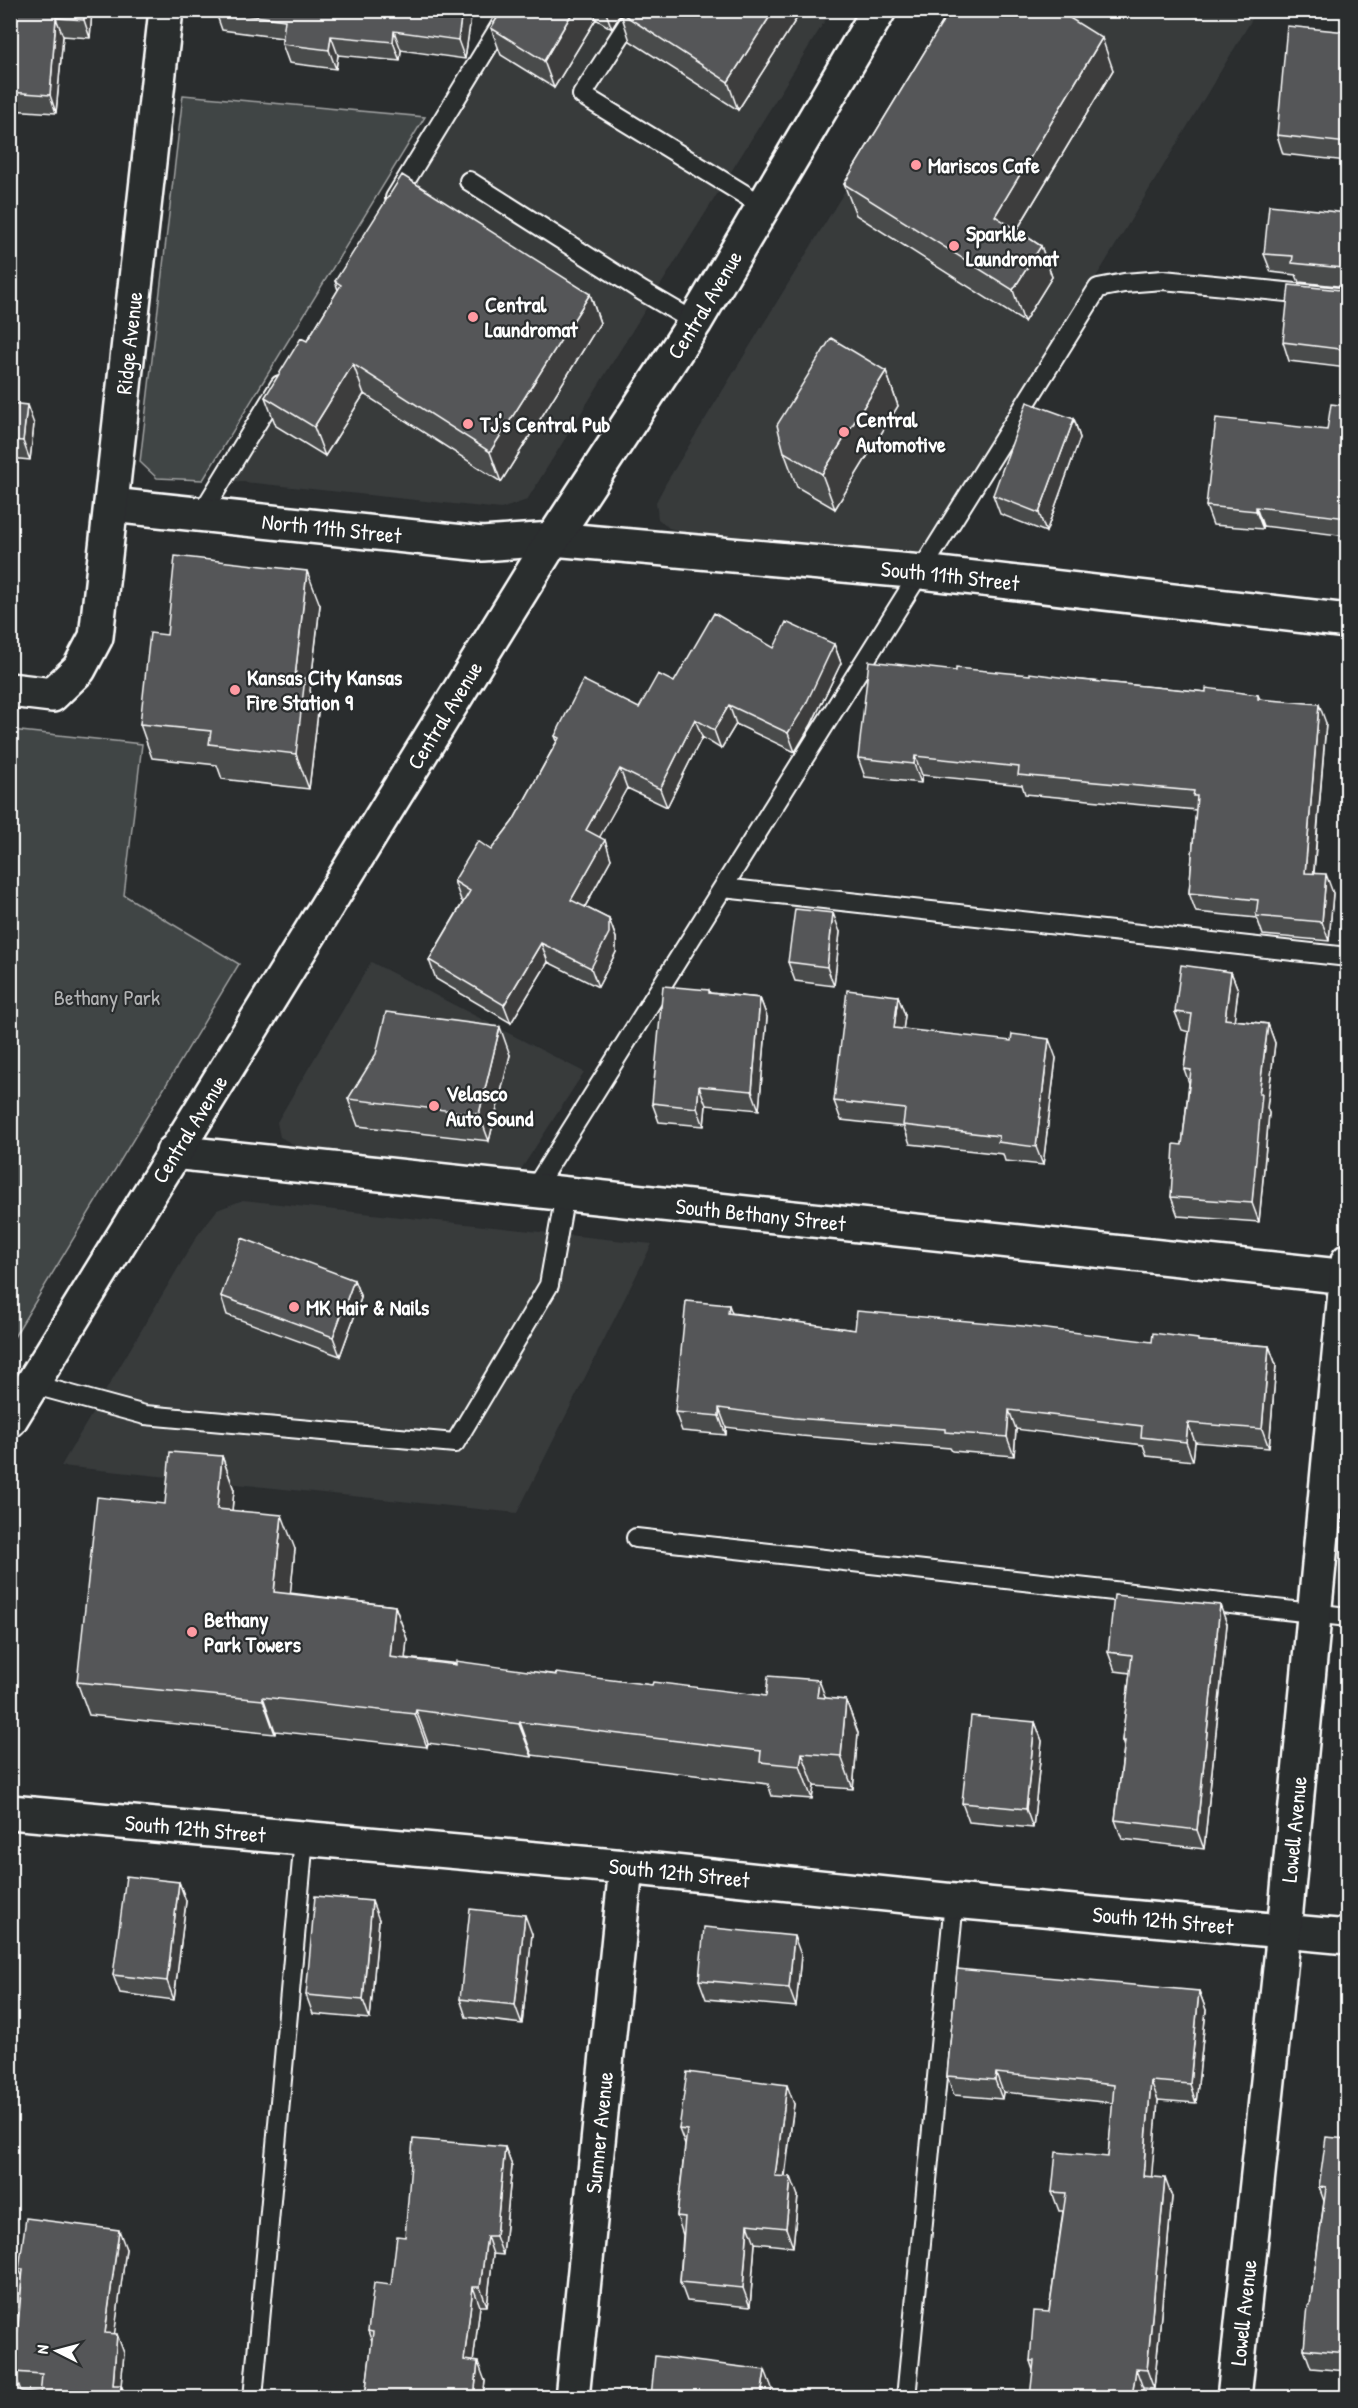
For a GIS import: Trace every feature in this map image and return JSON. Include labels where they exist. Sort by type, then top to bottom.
[{"type":"street","name":"Ridge Avenue","points":[[10,690],[52,695],[79,669],[96,638],[166,10]]},
{"type":"street","name":"Central Avenue","points":[[10,1420],[173,1152],[553,539],[695,322],[765,207],[879,10]]},
{"type":"street","name":"North 11th Street","points":[[111,505],[482,544],[553,539]]},
{"type":"street","name":"South 11th Street","points":[[553,539],[922,572],[1347,621]]},
{"type":"street","name":"South Bethany Street","points":[[173,1152],[533,1191],[1347,1272]]},
{"type":"street","name":"Lowell Avenue","points":[[1234,2397],[1284,1931],[1347,1272]]},
{"type":"street","name":"South 12th Street","points":[[10,1812],[626,1867],[954,1901],[1347,1936]]},
{"type":"street","name":"Sumner Avenue","points":[[572,2397],[626,1867]]},
{"type":"lane","points":[[387,212],[510,10]]},
{"type":"lane","points":[[637,10],[582,95],[765,207]]},
{"type":"lane","points":[[469,181],[695,322]]},
{"type":"lane","points":[[533,1191],[1098,288],[1163,280],[1347,298]]},
{"type":"lane","points":[[202,513],[288,372]]},
{"type":"lane","points":[[723,888],[1347,957]]},
{"type":"lane","points":[[31,1384],[145,1415],[455,1443],[549,1285],[565,1194]]},
{"type":"lane","points":[[636,1538],[1347,1617]]},
{"type":"lane","points":[[253,2397],[304,1838]]},
{"type":"lane","points":[[906,2397],[954,1901]]},
{"type":"shaded area","points":[[523,11],[831,11],[527,500],[501,509],[234,481]]},
{"type":"shaded area","points":[[955,11],[1257,11],[1103,266],[919,553],[684,532],[669,528],[658,519],[656,502],[666,483]]},
{"type":"shaded area","points":[[371,962],[584,1072],[520,1171],[300,1148],[280,1137],[277,1122]]},
{"type":"shaded area","points":[[243,1200],[652,1244],[517,1513],[61,1466],[197,1236],[217,1210]]},
{"type":"green space","points":[[183,95],[425,117],[203,480],[157,478],[140,462]]},
{"type":"green space","name":"Bethany Park","points":[[11,730],[142,744],[124,895],[239,964],[11,1342]]},
{"type":"building","points":[[10,10],[84,10],[84,20],[56,18],[50,95],[10,92]]},
{"type":"building","points":[[462,10],[458,40],[394,31],[393,42],[331,36],[329,50],[282,44],[285,20],[215,11]]},
{"type":"building","points":[[502,10],[574,10],[544,61],[491,28]]},
{"type":"building","points":[[622,10],[774,10],[728,82],[621,13]]},
{"type":"building","points":[[950,10],[1057,10],[1102,38],[995,216],[1041,246],[1013,290],[844,184]]},
{"type":"building","points":[[1287,26],[1347,32],[1347,143],[1277,135]]},
{"type":"building","points":[[402,175],[590,294],[490,452],[353,364],[314,427],[265,397],[301,338],[307,341],[341,285],[335,281]]},
{"type":"building","points":[[1269,205],[1347,213],[1347,271],[1343,268],[1292,263],[1293,256],[1264,254]]},
{"type":"building","points":[[1289,285],[1341,290],[1347,287],[1347,350],[1283,342]]},
{"type":"building","points":[[831,338],[886,371],[822,474],[784,452],[777,425]]},
{"type":"building","points":[[1027,402],[1074,419],[1039,513],[993,495]]},
{"type":"building","points":[[10,403],[27,405],[23,441],[10,440]]},
{"type":"building","points":[[1331,404],[1347,406],[1347,518],[1256,507],[1256,511],[1206,506],[1216,418],[1327,430]]},
{"type":"building","name":"Kansas City Kansas Fire Station 9","points":[[175,556],[307,571],[295,677],[305,678],[296,754],[209,744],[211,731],[140,724],[150,633],[167,635]]},
{"type":"building","points":[[714,613],[774,648],[786,622],[834,644],[805,706],[788,733],[729,705],[714,730],[695,719],[660,789],[620,769],[586,830],[605,840],[571,900],[609,919],[609,933],[591,968],[541,943],[504,1005],[429,960],[470,891],[454,881],[478,841],[491,850],[513,821],[559,738],[555,736],[583,680],[639,708],[658,674],[674,682]]},
{"type":"building","points":[[869,661],[956,671],[956,668],[1030,675],[1030,673],[1206,692],[1206,688],[1258,695],[1258,699],[1319,704],[1305,873],[1326,874],[1322,922],[1256,916],[1258,900],[1189,893],[1197,796],[1193,796],[1194,791],[1018,775],[1019,767],[915,756],[914,764],[858,758]]},
{"type":"building","points":[[795,909],[833,913],[827,967],[788,962]]},
{"type":"building","points":[[1181,965],[1231,972],[1225,1019],[1268,1024],[1259,1094],[1262,1094],[1252,1203],[1171,1197],[1174,1144],[1182,1145],[1191,1070],[1184,1069],[1192,1014],[1175,1012]]},
{"type":"building","points":[[663,986],[760,998],[752,1091],[699,1086],[697,1108],[652,1103]]},
{"type":"building","points":[[847,990],[898,996],[894,1028],[1011,1041],[1012,1034],[1049,1039],[1036,1147],[998,1142],[999,1136],[903,1125],[905,1109],[834,1101]]},
{"type":"building","points":[[386,1012],[500,1027],[479,1114],[348,1099],[376,1054]]},
{"type":"building","name":"MK Hair & Nails","points":[[242,1238],[354,1280],[333,1337],[221,1296]]},
{"type":"building","points":[[686,1301],[729,1305],[728,1313],[855,1330],[857,1311],[1023,1326],[1152,1342],[1153,1333],[1198,1339],[1198,1341],[1269,1346],[1262,1429],[1188,1423],[1186,1442],[1141,1437],[1142,1426],[1009,1410],[1007,1437],[945,1432],[945,1429],[794,1418],[719,1408],[719,1416],[675,1412]]},
{"type":"building","points":[[170,1452],[222,1456],[217,1509],[282,1515],[274,1592],[395,1606],[390,1657],[456,1665],[456,1661],[556,1675],[556,1673],[652,1685],[653,1682],[766,1696],[768,1676],[819,1680],[817,1697],[846,1700],[841,1756],[802,1753],[800,1766],[760,1762],[761,1751],[520,1722],[519,1724],[416,1710],[415,1714],[263,1697],[263,1700],[77,1682],[97,1497],[165,1504]]},
{"type":"building","points":[[1114,1595],[1220,1605],[1197,1830],[1115,1820],[1125,1741],[1122,1741],[1132,1655],[1108,1652]]},
{"type":"building","points":[[971,1716],[1035,1722],[1026,1809],[962,1803]]},
{"type":"building","points":[[126,1876],[179,1882],[167,1981],[113,1975]]},
{"type":"building","points":[[315,1896],[372,1901],[363,2000],[306,1995]]},
{"type":"building","points":[[470,1909],[525,1915],[515,2005],[460,1999]]},
{"type":"building","points":[[704,1927],[794,1936],[789,1988],[699,1980]]},
{"type":"building","points":[[957,1969],[1199,1991],[1190,2084],[1151,2081],[1143,2176],[1165,2178],[1147,2370],[1136,2369],[1132,2397],[1030,2397],[1034,2361],[1030,2361],[1034,2311],[1049,2312],[1066,2193],[1052,2192],[1056,2152],[1108,2157],[1114,2085],[996,2073],[995,2080],[947,2076]]},
{"type":"building","points":[[687,2072],[787,2085],[775,2176],[791,2177],[786,2228],[748,2224],[743,2288],[680,2282],[685,2217],[677,2216],[687,2130],[679,2129]]},
{"type":"building","points":[[1326,2137],[1347,2139],[1347,2353],[1304,2349],[1308,2305],[1310,2305],[1326,2188],[1319,2187]]},
{"type":"building","points":[[413,2139],[505,2147],[496,2236],[487,2236],[480,2287],[473,2287],[464,2360],[478,2362],[474,2397],[365,2397],[373,2332],[368,2331],[374,2283],[391,2285],[397,2236],[405,2237]]},
{"type":"building","points":[[26,2218],[119,2230],[105,2333],[117,2334],[113,2385],[121,2385],[120,2397],[40,2397],[42,2374],[14,2372],[23,2269],[19,2269]]},
{"type":"building","points":[[655,2356],[765,2370],[761,2397],[651,2397]]},
{"type":"place","name":"Mariscos Cafe","points":[[916,165]]},
{"type":"place","name":"Sparkle Laundromat","points":[[954,246]]},
{"type":"place","name":"Central Laundromat","points":[[473,317]]},
{"type":"place","name":"TJ's Central Pub","points":[[468,424]]},
{"type":"place","name":"Central Automotive","points":[[844,432]]},
{"type":"place","name":"Kansas City Kansas Fire Station 9","points":[[235,690]]},
{"type":"place","name":"Velasco Auto Sound","points":[[434,1106]]},
{"type":"place","name":"MK Hair & Nails","points":[[294,1307]]},
{"type":"place","name":"Bethany Park Towers","points":[[192,1632]]}]
